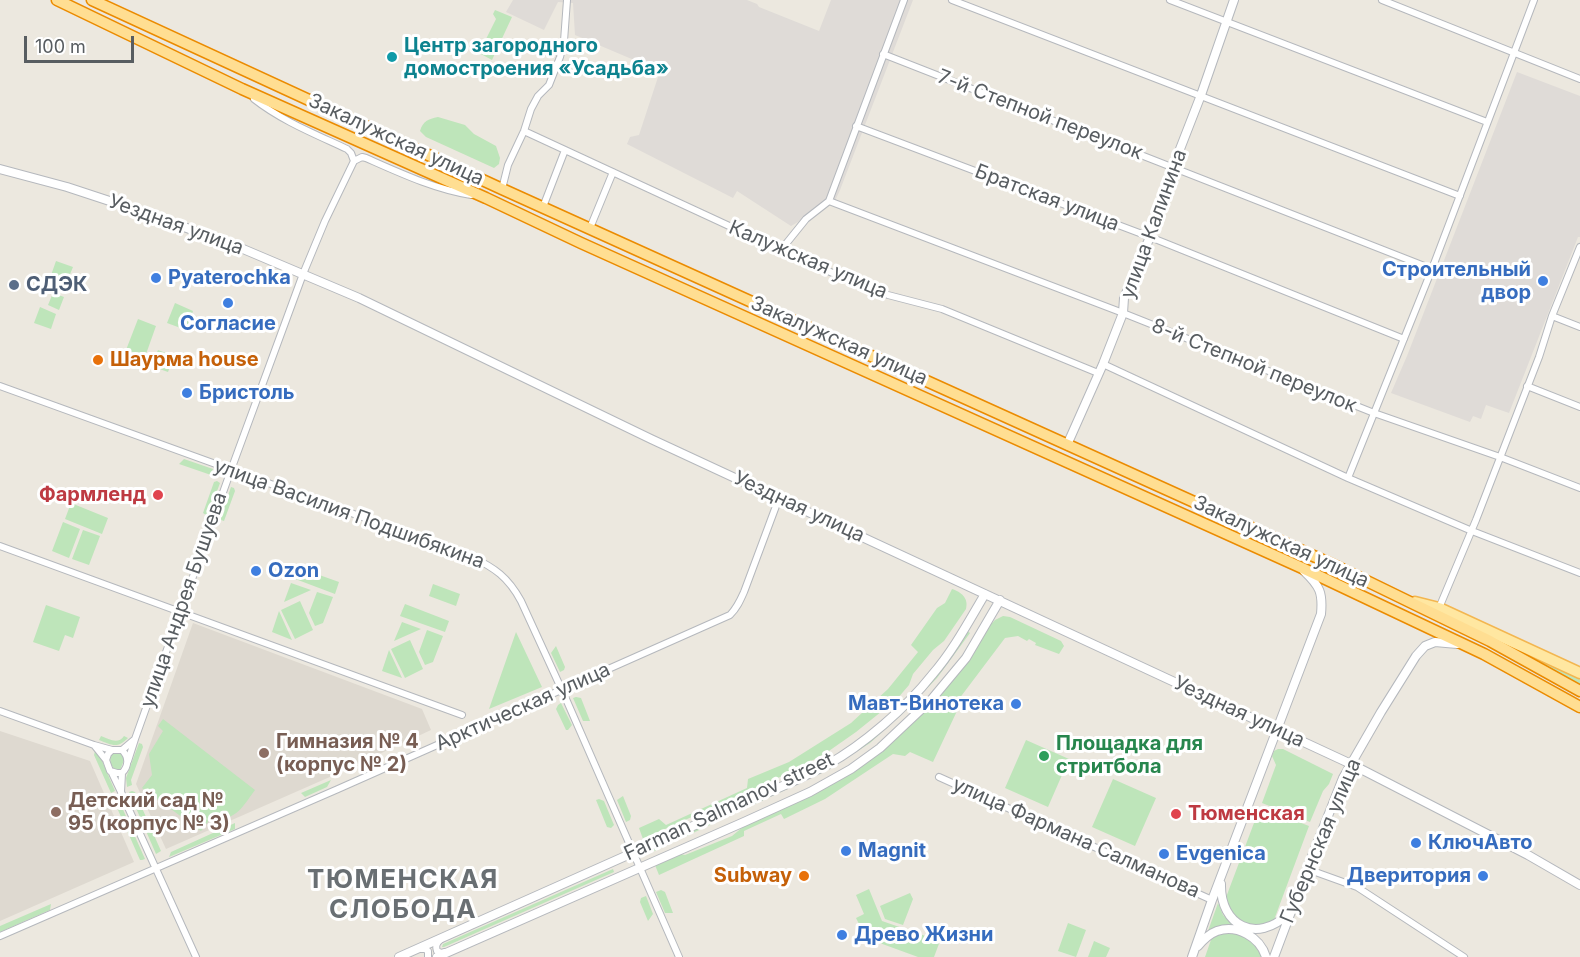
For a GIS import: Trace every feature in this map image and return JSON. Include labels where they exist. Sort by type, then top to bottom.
[{"type":"highway","points":[[57,0],[242,89],[1300,567],[1470,647],[1580,707]]},
{"type":"highway","name":"Закалужская улица","points":[[92,0],[502,189],[1340,568],[1490,641],[1580,691]]},
{"type":"main road","points":[[1399,597],[1439,608],[1580,673]]},
{"type":"street","points":[[502,189],[508,165],[524,131],[531,109],[538,96],[549,85],[560,57],[564,40],[567,0]]},
{"type":"street","points":[[781,250],[806,219],[829,201],[904,0]]},
{"type":"street","points":[[952,0],[1460,196]]},
{"type":"street","points":[[1170,0],[1487,122]]},
{"type":"street","name":"улица Калинина","points":[[1067,445],[1123,313],[1124,298],[1150,237],[1234,0]]},
{"type":"street","points":[[1382,0],[1580,79]]},
{"type":"street","points":[[1348,478],[1432,269],[1534,0]]},
{"type":"street","name":"7-й Степной переулок","points":[[883,54],[1432,269]]},
{"type":"street","points":[[242,89],[264,107],[294,125],[347,149],[354,160],[366,158],[450,192],[486,198]]},
{"type":"street","name":"Братская улица","points":[[856,126],[1150,237],[1404,339]]},
{"type":"street","name":"Калужская улица","points":[[524,131],[864,287],[942,309],[1098,373]]},
{"type":"street","points":[[543,207],[565,150]]},
{"type":"street","name":"улица Андрея Бушуева","points":[[128,761],[303,274],[354,160]]},
{"type":"street","name":"Уездная улица","points":[[0,169],[67,187],[143,212],[236,246],[359,298],[651,439],[1351,764],[1528,855],[1580,885]]},
{"type":"street","points":[[590,228],[613,172]]},
{"type":"street","name":"8-й Степной переулок","points":[[829,201],[1123,313],[1374,413],[1500,457],[1580,489]]},
{"type":"street","points":[[1439,608],[1472,531],[1552,316],[1580,248]]},
{"type":"street","points":[[1552,316],[1580,327]]},
{"type":"street","points":[[1103,364],[1348,478],[1472,531],[1580,573]]},
{"type":"street","name":"улица Василия Подшибякина","points":[[0,386],[471,556],[490,565],[504,576],[513,586],[562,690],[679,957]]},
{"type":"street","points":[[1527,386],[1580,407]]},
{"type":"street","name":"Арктическая улица","points":[[0,936],[157,869],[730,615],[744,592],[779,498]]},
{"type":"street","name":"Арктическая улица","points":[[0,546],[462,715]]},
{"type":"street","points":[[1193,953],[1321,614],[1321,592],[1316,582],[1300,567]]},
{"type":"street","name":"Farman Salmanov street","points":[[418,949],[828,764],[864,740],[908,701],[932,675],[985,594]]},
{"type":"street","name":"Farman Salmanov street","points":[[437,957],[810,792],[851,769],[880,748],[931,700],[966,658],[1000,600]]},
{"type":"street","name":"Губернская улица","points":[[1274,957],[1343,778],[1416,656],[1425,646],[1435,642],[1448,642],[1470,647]]},
{"type":"street","points":[[0,711],[94,745],[122,750],[127,754],[128,761],[122,773],[121,792]]},
{"type":"street","points":[[122,750],[135,739]]},
{"type":"street","points":[[94,745],[106,760],[196,957]]},
{"type":"street","points":[[106,760],[112,750]]},
{"type":"street","points":[[111,771],[122,773]]},
{"type":"street","name":"улица Фармана Салманова","points":[[939,777],[1212,900]]},
{"type":"street","points":[[1306,869],[1357,887],[1464,957]]},
{"type":"street","points":[[1221,878],[1223,905],[1231,918],[1241,926],[1254,929],[1267,928],[1280,922],[1291,912]]},
{"type":"street","points":[[1193,953],[1205,938],[1215,932],[1228,929],[1249,934],[1259,942],[1266,957]]},
{"type":"street","points":[[442,938],[437,944],[437,951],[448,952]]},
{"type":"street","points":[[399,957],[418,949],[428,951],[428,957]]},
{"type":"shaded area","points":[[513,0],[747,0],[819,31],[831,0],[913,0],[835,201],[791,226],[737,191],[733,198],[627,144],[630,137],[639,135],[660,71],[575,35],[573,3],[558,2],[544,30],[506,12]]},
{"type":"shaded area","points":[[1517,72],[1580,96],[1580,237],[1578,237],[1509,413],[1486,405],[1481,419],[1473,416],[1470,422],[1391,393]]},
{"type":"shaded area","name":"Гимназия № 4 (корпус № 2)","points":[[193,623],[422,709],[431,730],[166,849],[136,784]]},
{"type":"shaded area","name":"Детский сад № 95 (корпус № 3)","points":[[0,731],[90,761],[134,862],[0,921]]},
{"type":"green space","points":[[495,10],[512,17],[492,60],[479,53],[496,19],[493,14]]},
{"type":"green space","points":[[438,117],[465,125],[474,134],[496,146],[500,158],[499,164],[494,168],[426,137],[420,131],[424,123]]},
{"type":"green space","points":[[56,261],[73,267],[66,284],[50,278]]},
{"type":"green space","points":[[53,293],[64,297],[59,310],[48,305]]},
{"type":"green space","points":[[175,303],[193,311],[186,330],[167,323]]},
{"type":"green space","points":[[40,307],[56,314],[51,329],[34,323]]},
{"type":"green space","points":[[138,319],[156,326],[145,357],[126,350]]},
{"type":"green space","points":[[158,350],[174,356],[168,372],[151,366]]},
{"type":"green space","points":[[184,459],[213,469],[211,475],[179,464]]},
{"type":"green space","points":[[214,482],[220,483],[209,513],[206,515],[203,513]]},
{"type":"green space","points":[[231,487],[235,491],[224,521],[221,520],[221,516]]},
{"type":"green space","points":[[71,503],[108,518],[102,534],[65,519]]},
{"type":"green space","points":[[63,522],[80,529],[69,558],[52,551]]},
{"type":"green space","points":[[83,530],[100,536],[89,565],[72,559]]},
{"type":"green space","points":[[294,566],[339,582],[335,594],[290,577]]},
{"type":"green space","points":[[291,583],[311,590],[284,602]]},
{"type":"green space","points":[[433,584],[460,594],[456,606],[429,596]]},
{"type":"green space","points":[[952,589],[963,596],[966,609],[944,641],[933,650],[913,674],[909,685],[897,699],[826,753],[791,772],[643,839],[639,828],[659,819],[666,825],[747,788],[748,779],[789,762],[851,723],[888,689],[918,652],[911,645],[937,608],[945,603]]},
{"type":"green space","points":[[317,592],[333,597],[323,623],[315,626],[309,613]]},
{"type":"green space","points":[[300,601],[313,630],[295,639],[281,610]]},
{"type":"green space","points":[[405,604],[449,621],[445,632],[400,616]]},
{"type":"green space","points":[[46,605],[80,617],[73,638],[65,635],[59,651],[33,642]]},
{"type":"green space","points":[[279,611],[292,640],[272,632]]},
{"type":"green space","points":[[1003,616],[1010,617],[1061,641],[1064,646],[1059,654],[1035,645],[1036,643],[1029,639],[1027,641],[1018,636],[1005,638],[956,703],[957,711],[933,762],[910,752],[905,756],[893,754],[825,799],[784,819],[781,814],[744,831],[744,836],[659,875],[655,865],[732,836],[744,826],[838,781],[876,756],[918,717],[989,626]]},
{"type":"green space","points":[[402,622],[421,629],[394,641]]},
{"type":"green space","points":[[427,630],[443,636],[433,662],[425,665],[419,652]]},
{"type":"green space","points":[[967,631],[970,633],[937,678],[870,743],[830,769],[650,853],[648,851],[829,767],[900,713]]},
{"type":"green space","points":[[516,632],[542,687],[489,709]]},
{"type":"green space","points":[[1482,632],[1580,676],[1580,685]]},
{"type":"green space","points":[[410,640],[423,669],[405,678],[391,649]]},
{"type":"green space","points":[[556,646],[565,667],[560,672],[551,653]]},
{"type":"green space","points":[[389,650],[402,678],[382,671]]},
{"type":"green space","points":[[573,698],[581,698],[590,721],[583,721]]},
{"type":"green space","points":[[561,703],[572,725],[568,730],[556,709]]},
{"type":"green space","points":[[163,719],[255,790],[246,803],[232,816],[210,819],[201,831],[142,788],[152,775],[149,754],[163,731],[158,726]]},
{"type":"green space","points":[[101,736],[116,741],[124,736],[128,738],[121,744],[114,745],[99,740]]},
{"type":"green space","points":[[1026,740],[1069,759],[1048,807],[1005,788]]},
{"type":"green space","points":[[139,743],[143,747],[131,780],[132,785],[127,787],[126,778]]},
{"type":"green space","points":[[1278,749],[1283,749],[1333,774],[1310,822],[1262,803],[1276,765],[1272,756]]},
{"type":"green space","points":[[95,751],[100,756],[115,791],[111,793],[94,755]]},
{"type":"green space","points":[[122,753],[125,758],[120,770],[114,769],[111,763],[111,754]]},
{"type":"green space","points":[[1113,779],[1156,798],[1135,846],[1092,827]]},
{"type":"green space","points":[[331,780],[327,787],[305,797],[301,793]]},
{"type":"green space","points":[[129,792],[135,792],[161,851],[156,854]]},
{"type":"green space","points":[[117,796],[145,859],[140,860],[114,801]]},
{"type":"green space","points":[[623,796],[631,816],[626,822],[617,800]]},
{"type":"green space","points":[[596,800],[604,801],[614,825],[611,828],[607,827]]},
{"type":"green space","points":[[1260,807],[1309,826],[1274,920],[1266,924],[1253,925],[1238,920],[1225,900]]},
{"type":"green space","points":[[235,823],[235,829],[169,857],[171,852]]},
{"type":"green space","points":[[613,869],[614,872],[442,947],[443,944]]},
{"type":"green space","points":[[869,889],[882,921],[940,941],[934,957],[918,957],[866,938],[856,918],[864,914],[856,895]]},
{"type":"green space","points":[[661,890],[665,892],[673,913],[665,913],[656,892]]},
{"type":"green space","points":[[910,893],[913,899],[903,925],[885,919],[880,906]]},
{"type":"green space","points":[[646,896],[653,914],[648,921],[640,902],[641,898]]},
{"type":"green space","points":[[1218,903],[1223,915],[1235,926],[1217,927],[1208,931]]},
{"type":"green space","points":[[51,904],[50,910],[0,932],[0,926]]},
{"type":"green space","points":[[1068,923],[1086,930],[1076,957],[1058,951]]},
{"type":"green space","points":[[1234,932],[1253,943],[1261,957],[1205,957],[1212,937],[1218,933]]},
{"type":"green space","points":[[1094,941],[1110,948],[1106,957],[1088,957]]},
{"type":"place","name":"Центр загородного домостроения «Усадьба»","points":[[392,57]]},
{"type":"place","name":"Pyaterochka","points":[[156,278]]},
{"type":"place","name":"Строительный двор","points":[[1543,281]]},
{"type":"place","name":"СДЭК","points":[[14,285]]},
{"type":"place","name":"Согласие","points":[[228,303]]},
{"type":"place","name":"Шаурма house","points":[[98,360]]},
{"type":"place","name":"Бристоль","points":[[187,393]]},
{"type":"place","name":"Фармленд","points":[[158,495]]},
{"type":"place","name":"Ozon","points":[[256,571]]},
{"type":"place","name":"Мавт-Винотека","points":[[1016,704]]},
{"type":"place","name":"Гимназия № 4 (корпус № 2)","points":[[264,753]]},
{"type":"place","name":"Площадка для стритбола","points":[[1044,756]]},
{"type":"place","name":"Детский сад № 95 (корпус № 3)","points":[[56,812]]},
{"type":"place","name":"Тюменская","points":[[1176,814]]},
{"type":"place","name":"КлючАвто","points":[[1416,843]]},
{"type":"place","name":"Magnit","points":[[846,851]]},
{"type":"place","name":"Evgenica","points":[[1164,854]]},
{"type":"place","name":"Subway","points":[[804,876]]},
{"type":"place","name":"Дверитория","points":[[1483,876]]},
{"type":"place","name":"Древо Жизни","points":[[842,935]]},
{"type":"district","name":"ТЮМЕНСКАЯ СЛОБОДА","points":[[403,895]]}]
